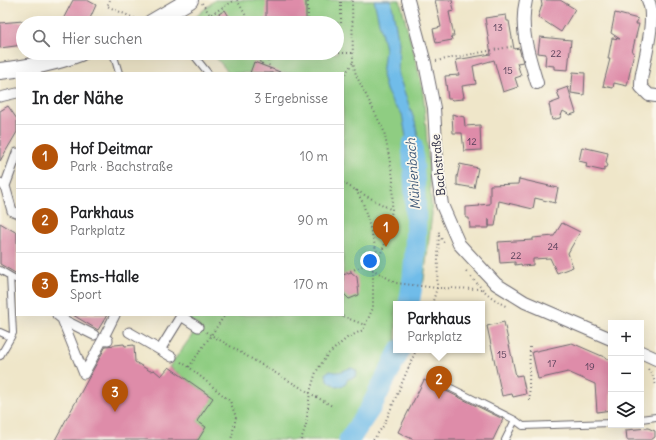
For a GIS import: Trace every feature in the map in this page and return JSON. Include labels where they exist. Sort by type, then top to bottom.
[{"type":"street","points":[[157,16],[190,0]]},
{"type":"street","name":"Bachstraße","points":[[408,0],[425,63],[434,108],[438,178],[442,205],[459,244],[496,284],[525,302],[608,338]]},
{"type":"street","points":[[526,0],[523,9],[525,44],[537,83]]},
{"type":"street","points":[[648,0],[655,13],[656,25],[641,76],[641,87],[649,95],[656,96]]},
{"type":"street","points":[[0,70],[40,69],[62,60]]},
{"type":"street","points":[[0,97],[16,93]]},
{"type":"street","points":[[16,155],[2,185],[12,211],[16,213]]},
{"type":"street","points":[[59,317],[84,374],[114,316]]},
{"type":"street","points":[[160,350],[179,316]]},
{"type":"street","points":[[182,316],[198,327]]},
{"type":"street","points":[[59,317],[102,338]]},
{"type":"street","points":[[129,332],[174,358]]},
{"type":"street","points":[[644,353],[656,358]]},
{"type":"lane","points":[[115,60],[119,72]]},
{"type":"lane","points":[[198,60],[207,72]]},
{"type":"lane","points":[[0,270],[16,279]]},
{"type":"lane","points":[[0,356],[13,333],[10,276]]},
{"type":"lane","points":[[0,332],[11,337]]},
{"type":"lane","points":[[446,386],[515,420],[523,426],[608,423]]},
{"type":"lane","points":[[644,419],[656,418]]},
{"type":"lane","points":[[505,440],[515,420]]},
{"type":"path","points":[[110,0],[107,6],[130,16]]},
{"type":"path","points":[[200,0],[210,15],[236,0],[246,16]]},
{"type":"path","points":[[308,0],[308,16]]},
{"type":"path","points":[[341,0],[341,16]]},
{"type":"path","points":[[301,440],[309,412],[310,392],[316,372],[327,355],[347,338],[363,330],[373,308],[373,270],[385,244],[392,210],[393,178],[384,131],[356,75],[353,62],[352,0]]},
{"type":"path","points":[[425,63],[525,44]]},
{"type":"path","points":[[344,53],[353,53]]},
{"type":"path","points":[[261,60],[259,63],[262,64],[265,60]]},
{"type":"path","points":[[268,60],[271,72]]},
{"type":"path","points":[[344,76],[353,62]]},
{"type":"path","points":[[344,184],[392,210]]},
{"type":"path","points":[[356,190],[362,203],[379,258]]},
{"type":"path","points":[[433,301],[436,288],[439,228]]},
{"type":"path","points":[[344,274],[365,265],[396,283],[432,288],[482,289]]},
{"type":"path","points":[[189,367],[224,316]]},
{"type":"path","points":[[341,316],[365,326]]},
{"type":"path","points":[[198,327],[332,406]]},
{"type":"path","points":[[530,347],[530,400]]},
{"type":"path","points":[[373,440],[384,426],[415,353]]},
{"type":"path","points":[[174,358],[189,367],[230,401],[236,417],[231,440]]},
{"type":"path","points":[[645,368],[652,374],[656,385]]},
{"type":"green space","points":[[215,0],[400,0],[421,81],[424,101],[432,214],[424,280],[417,301],[393,301],[393,353],[400,353],[371,422],[357,440],[198,440],[206,427],[197,421],[213,398],[169,367],[199,326],[183,316],[344,316],[344,72],[228,72],[218,60],[344,60],[344,16],[197,16]]},
{"type":"water","points":[[374,0],[391,0],[399,43],[398,74],[415,122],[418,136],[420,173],[406,173],[409,154],[402,114],[393,104],[386,90],[382,75],[385,49]]},
{"type":"water","points":[[351,368],[356,370],[357,373],[355,377],[348,379],[344,385],[337,387],[327,380],[327,372],[340,372]]},
{"type":"building","points":[[73,0],[87,0],[96,5],[91,16],[65,16]]},
{"type":"building","points":[[266,0],[306,0],[306,16],[266,16]]},
{"type":"building","points":[[435,0],[452,0],[454,11],[449,12],[454,36],[451,36],[452,40],[436,43],[433,29],[441,27]]},
{"type":"building","points":[[541,0],[560,0],[575,9],[561,32],[538,17],[542,5]]},
{"type":"building","points":[[225,10],[229,16],[216,16]]},
{"type":"building","points":[[615,13],[638,19],[636,24],[639,24],[632,52],[634,52],[627,86],[614,83],[613,88],[603,86],[610,59],[608,59],[612,38],[620,39],[611,33]]},
{"type":"building","points":[[506,15],[507,21],[509,21],[514,49],[519,48],[523,62],[517,63],[521,76],[515,78],[518,87],[503,92],[494,60],[473,66],[476,84],[462,86],[463,99],[448,99],[445,76],[459,75],[456,60],[491,54],[485,18]]},
{"type":"building","points":[[16,22],[16,46],[0,48],[0,23]]},
{"type":"building","points":[[540,37],[571,40],[568,70],[554,69],[554,66],[545,65],[546,54],[538,53]]},
{"type":"building","points":[[254,62],[280,72],[250,72]]},
{"type":"building","points":[[573,72],[585,73],[584,95],[571,93]]},
{"type":"building","points":[[568,87],[576,113],[570,115],[563,111],[560,118],[552,120],[549,104],[560,100],[557,91]]},
{"type":"building","points":[[8,106],[16,118],[16,134],[0,161],[0,111]]},
{"type":"building","points":[[452,114],[464,117],[465,126],[480,125],[481,150],[464,151],[462,133],[453,133]]},
{"type":"building","points":[[582,147],[608,153],[606,162],[608,166],[604,168],[604,171],[586,167],[587,163],[579,161]]},
{"type":"building","points":[[460,164],[478,168],[474,188],[457,185]]},
{"type":"building","points":[[519,179],[558,188],[555,203],[535,198],[533,209],[499,201],[495,226],[489,226],[489,228],[470,228],[469,218],[466,218],[466,207],[490,204],[490,185],[518,184]]},
{"type":"building","points":[[0,223],[16,232],[16,273],[0,264]]},
{"type":"building","points":[[562,223],[580,232],[568,253],[573,267],[557,273],[550,258],[533,259],[533,265],[515,265],[515,262],[500,263],[498,242],[533,240],[533,238],[554,236]]},
{"type":"building","points":[[351,272],[357,277],[359,295],[349,299],[344,294],[344,275]]},
{"type":"building","points":[[75,316],[106,316],[98,330]]},
{"type":"building","points":[[504,322],[516,376],[522,375],[526,394],[513,397],[512,394],[502,396],[487,326]]},
{"type":"building","points":[[572,343],[608,359],[608,410],[597,412],[595,384],[568,372],[538,379],[532,352]]},
{"type":"building","points":[[124,344],[125,346],[134,345],[135,362],[150,371],[154,370],[161,376],[169,367],[213,398],[197,421],[206,427],[198,440],[55,440],[106,346]]},
{"type":"building","points":[[424,380],[503,419],[493,440],[414,440],[398,432]]},
{"type":"building","points":[[648,428],[655,431],[655,437],[651,440],[627,440],[626,430]]},
{"type":"waterway","name":"Mühlenbach","points":[[409,301],[414,264],[416,224],[412,145]]},
{"type":"waterway","name":"Mühlenbach","points":[[349,440],[371,407],[398,353]]},
{"type":"place","name":"Hof Deitmar","points":[[386,247]]},
{"type":"place","name":"Parkhaus","points":[[439,399]]},
{"type":"place","name":"Ems-Halle","points":[[115,412]]}]
